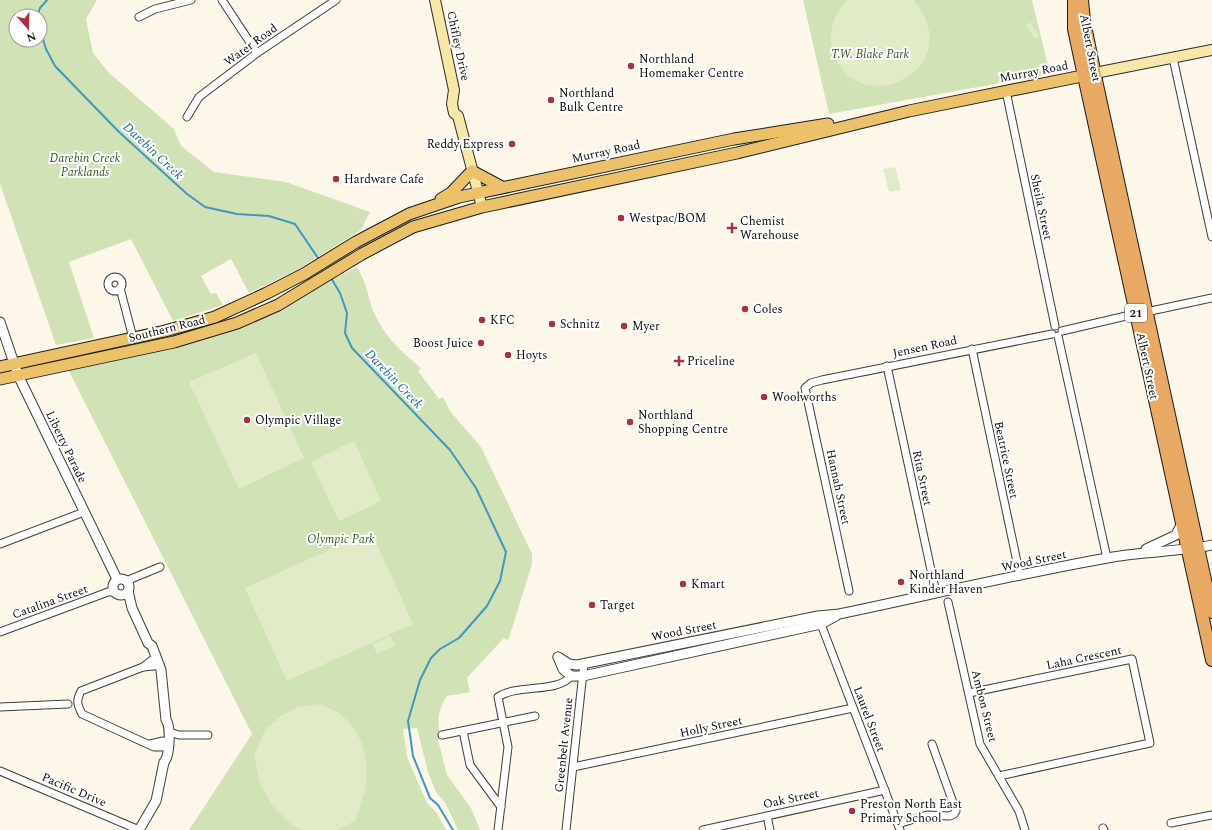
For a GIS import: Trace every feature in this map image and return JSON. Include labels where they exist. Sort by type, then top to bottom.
[{"type":"highway","name":"Albert Street","points":[[1078,1],[1074,29],[1089,75],[1114,188],[1136,313],[1164,419],[1192,549],[1212,660]]},
{"type":"highway","name":"Albert Street","points":[[1164,419],[1182,523],[1212,612]]},
{"type":"main road","name":"Chifley Drive","points":[[435,0],[454,97],[452,104],[454,113],[458,116],[482,207]]},
{"type":"main road","name":"Murray Road","points":[[329,274],[362,254],[414,227],[482,207],[737,153],[909,111],[1212,50]]},
{"type":"main road","name":"Murray Road","points":[[322,263],[356,242],[409,214],[478,193],[734,139],[909,111]]},
{"type":"main road","points":[[734,139],[737,153]]},
{"type":"main road","points":[[429,207],[451,193],[472,171],[502,187]]},
{"type":"main road","points":[[356,242],[362,254]]},
{"type":"main road","name":"Southern Road","points":[[0,367],[133,338],[215,317],[267,293],[322,263]]},
{"type":"main road","name":"Southern Road","points":[[0,379],[206,334],[237,323],[278,305],[329,274]]},
{"type":"street","points":[[139,17],[155,9],[191,0]]},
{"type":"street","points":[[222,0],[257,53]]},
{"type":"street","name":"Water Road","points":[[187,118],[199,98],[257,53],[336,0]]},
{"type":"street","points":[[1173,58],[1212,237]]},
{"type":"street","name":"Sheila Street","points":[[1006,91],[1107,558]]},
{"type":"street","points":[[120,288],[133,338]]},
{"type":"street","name":"Jensen Road","points":[[805,388],[811,382],[1057,332],[1136,313],[1212,298]]},
{"type":"street","name":"Liberty Parade","points":[[0,322],[18,375],[148,643],[152,646],[155,662],[160,674],[166,720],[168,723],[165,738],[167,757],[164,762],[156,801],[139,830]]},
{"type":"street","name":"Beatrice Street","points":[[972,349],[1020,576]]},
{"type":"street","name":"Rita Street","points":[[887,366],[936,593]]},
{"type":"street","name":"Hannah Street","points":[[805,388],[849,591]]},
{"type":"street","points":[[0,544],[84,512]]},
{"type":"street","points":[[1136,553],[1176,535],[1182,523]]},
{"type":"street","name":"Wood Street","points":[[502,723],[497,701],[498,697],[501,695],[562,683],[571,676],[582,676],[619,669],[839,614],[1107,558],[1136,553],[1192,549],[1212,545]]},
{"type":"street","name":"Catalina Street","points":[[0,632],[121,587],[160,567]]},
{"type":"street","name":"Ambon Street","points":[[948,602],[980,744],[1019,811],[1025,830]]},
{"type":"street","name":"Wood Street","points":[[571,676],[563,669],[558,658],[569,664],[581,664],[819,620]]},
{"type":"street","name":"Laurel Street","points":[[819,620],[899,827]]},
{"type":"street","points":[[610,658],[617,663],[619,669]]},
{"type":"street","name":"Laha Crescent","points":[[969,693],[1132,659],[1150,743],[999,776]]},
{"type":"street","points":[[155,662],[143,668],[81,691],[77,704],[82,714],[154,747],[165,738],[179,735],[208,735]]},
{"type":"street","points":[[571,676],[581,664]]},
{"type":"street","name":"Greenbelt Avenue","points":[[566,830],[582,676],[581,664]]},
{"type":"street","points":[[0,707],[68,704]]},
{"type":"street","name":"Holly Street","points":[[573,767],[853,708]]},
{"type":"street","points":[[442,735],[535,716]]},
{"type":"street","points":[[498,830],[508,747],[502,723]]},
{"type":"street","points":[[462,731],[470,765],[501,807]]},
{"type":"street","points":[[899,827],[927,815],[950,816],[956,811],[932,744]]},
{"type":"street","name":"Pacific Drive","points":[[0,771],[139,830]]},
{"type":"street","name":"Oak Street","points":[[703,830],[885,790]]},
{"type":"street","points":[[1171,824],[1212,815]]},
{"type":"street","points":[[767,816],[770,830]]},
{"type":"green space","name":"Darebin Creek Parklands","points":[[0,0],[97,0],[86,19],[93,53],[109,73],[174,129],[181,146],[214,172],[286,182],[370,212],[361,230],[297,270],[249,293],[231,259],[201,276],[211,294],[216,293],[223,305],[173,321],[131,239],[69,262],[94,338],[56,345],[0,184]]},
{"type":"green space","name":"T.W. Blake Park","points":[[803,0],[1032,0],[1050,74],[829,114]]},
{"type":"green space","points":[[847,0],[914,0],[928,26],[928,49],[918,68],[902,80],[881,86],[861,83],[843,70],[832,47],[831,34],[836,16]]},
{"type":"green space","points":[[1030,22],[1039,36],[1035,39],[1026,25]]},
{"type":"green space","points":[[895,167],[901,190],[889,192],[883,169]]},
{"type":"green space","name":"Olympic Park","points":[[357,267],[364,282],[372,308],[386,334],[421,368],[418,371],[439,399],[443,397],[450,411],[481,447],[532,554],[532,564],[509,638],[507,640],[504,638],[467,678],[470,692],[447,696],[441,707],[439,717],[441,739],[438,740],[447,775],[471,808],[480,830],[458,830],[446,804],[436,792],[428,772],[417,728],[403,729],[407,757],[427,803],[437,813],[446,830],[189,830],[252,734],[68,369],[285,304]]},
{"type":"green space","name":"Olympic Village","points":[[256,353],[304,458],[239,489],[189,382]]},
{"type":"green space","points":[[354,441],[381,501],[339,521],[311,462]]},
{"type":"green space","points":[[371,531],[413,624],[287,681],[245,588]]},
{"type":"green space","points":[[390,636],[395,645],[377,654],[373,644]]},
{"type":"green space","points":[[320,704],[337,712],[354,728],[363,748],[366,760],[366,783],[355,821],[336,830],[304,830],[292,825],[272,805],[260,783],[254,756],[265,730],[281,716],[298,707]]},
{"type":"waterway","name":"Darebin Creek","points":[[40,8],[47,0]]},
{"type":"waterway","name":"Darebin Creek","points":[[46,48],[55,66],[119,132],[187,194],[205,207],[237,214],[269,216],[295,224],[320,261]]},
{"type":"waterway","name":"Darebin Creek","points":[[331,278],[340,293],[347,313],[345,333],[352,348],[450,450],[476,488],[506,552],[500,581],[487,606],[459,638],[440,649],[431,658],[420,680],[408,721],[413,756],[430,798],[438,805],[453,830]]},
{"type":"place","name":"Northland Homemaker Centre","points":[[631,66]]},
{"type":"place","name":"Northland Bulk Centre","points":[[551,100]]},
{"type":"place","name":"Reddy Express","points":[[512,144]]},
{"type":"place","name":"Hardware Cafe","points":[[336,179]]},
{"type":"place","name":"Westpac/BOM","points":[[621,218]]},
{"type":"place","name":"Chemist Warehouse","points":[[732,228]]},
{"type":"place","name":"Coles","points":[[745,309]]},
{"type":"place","name":"KFC","points":[[482,320]]},
{"type":"place","name":"Schnitz","points":[[552,324]]},
{"type":"place","name":"Myer","points":[[624,326]]},
{"type":"place","name":"Boost Juice","points":[[481,343]]},
{"type":"place","name":"Hoyts","points":[[508,355]]},
{"type":"place","name":"Priceline","points":[[679,361]]},
{"type":"place","name":"Woolworths","points":[[764,397]]},
{"type":"place","name":"Olympic Village","points":[[247,420]]},
{"type":"place","name":"Northland Shopping Centre","points":[[630,422]]},
{"type":"place","name":"Northland Kinder Haven","points":[[901,582]]},
{"type":"place","name":"Kmart","points":[[683,584]]},
{"type":"place","name":"Target","points":[[592,605]]},
{"type":"place","name":"Preston North East Primary School","points":[[852,811]]}]
